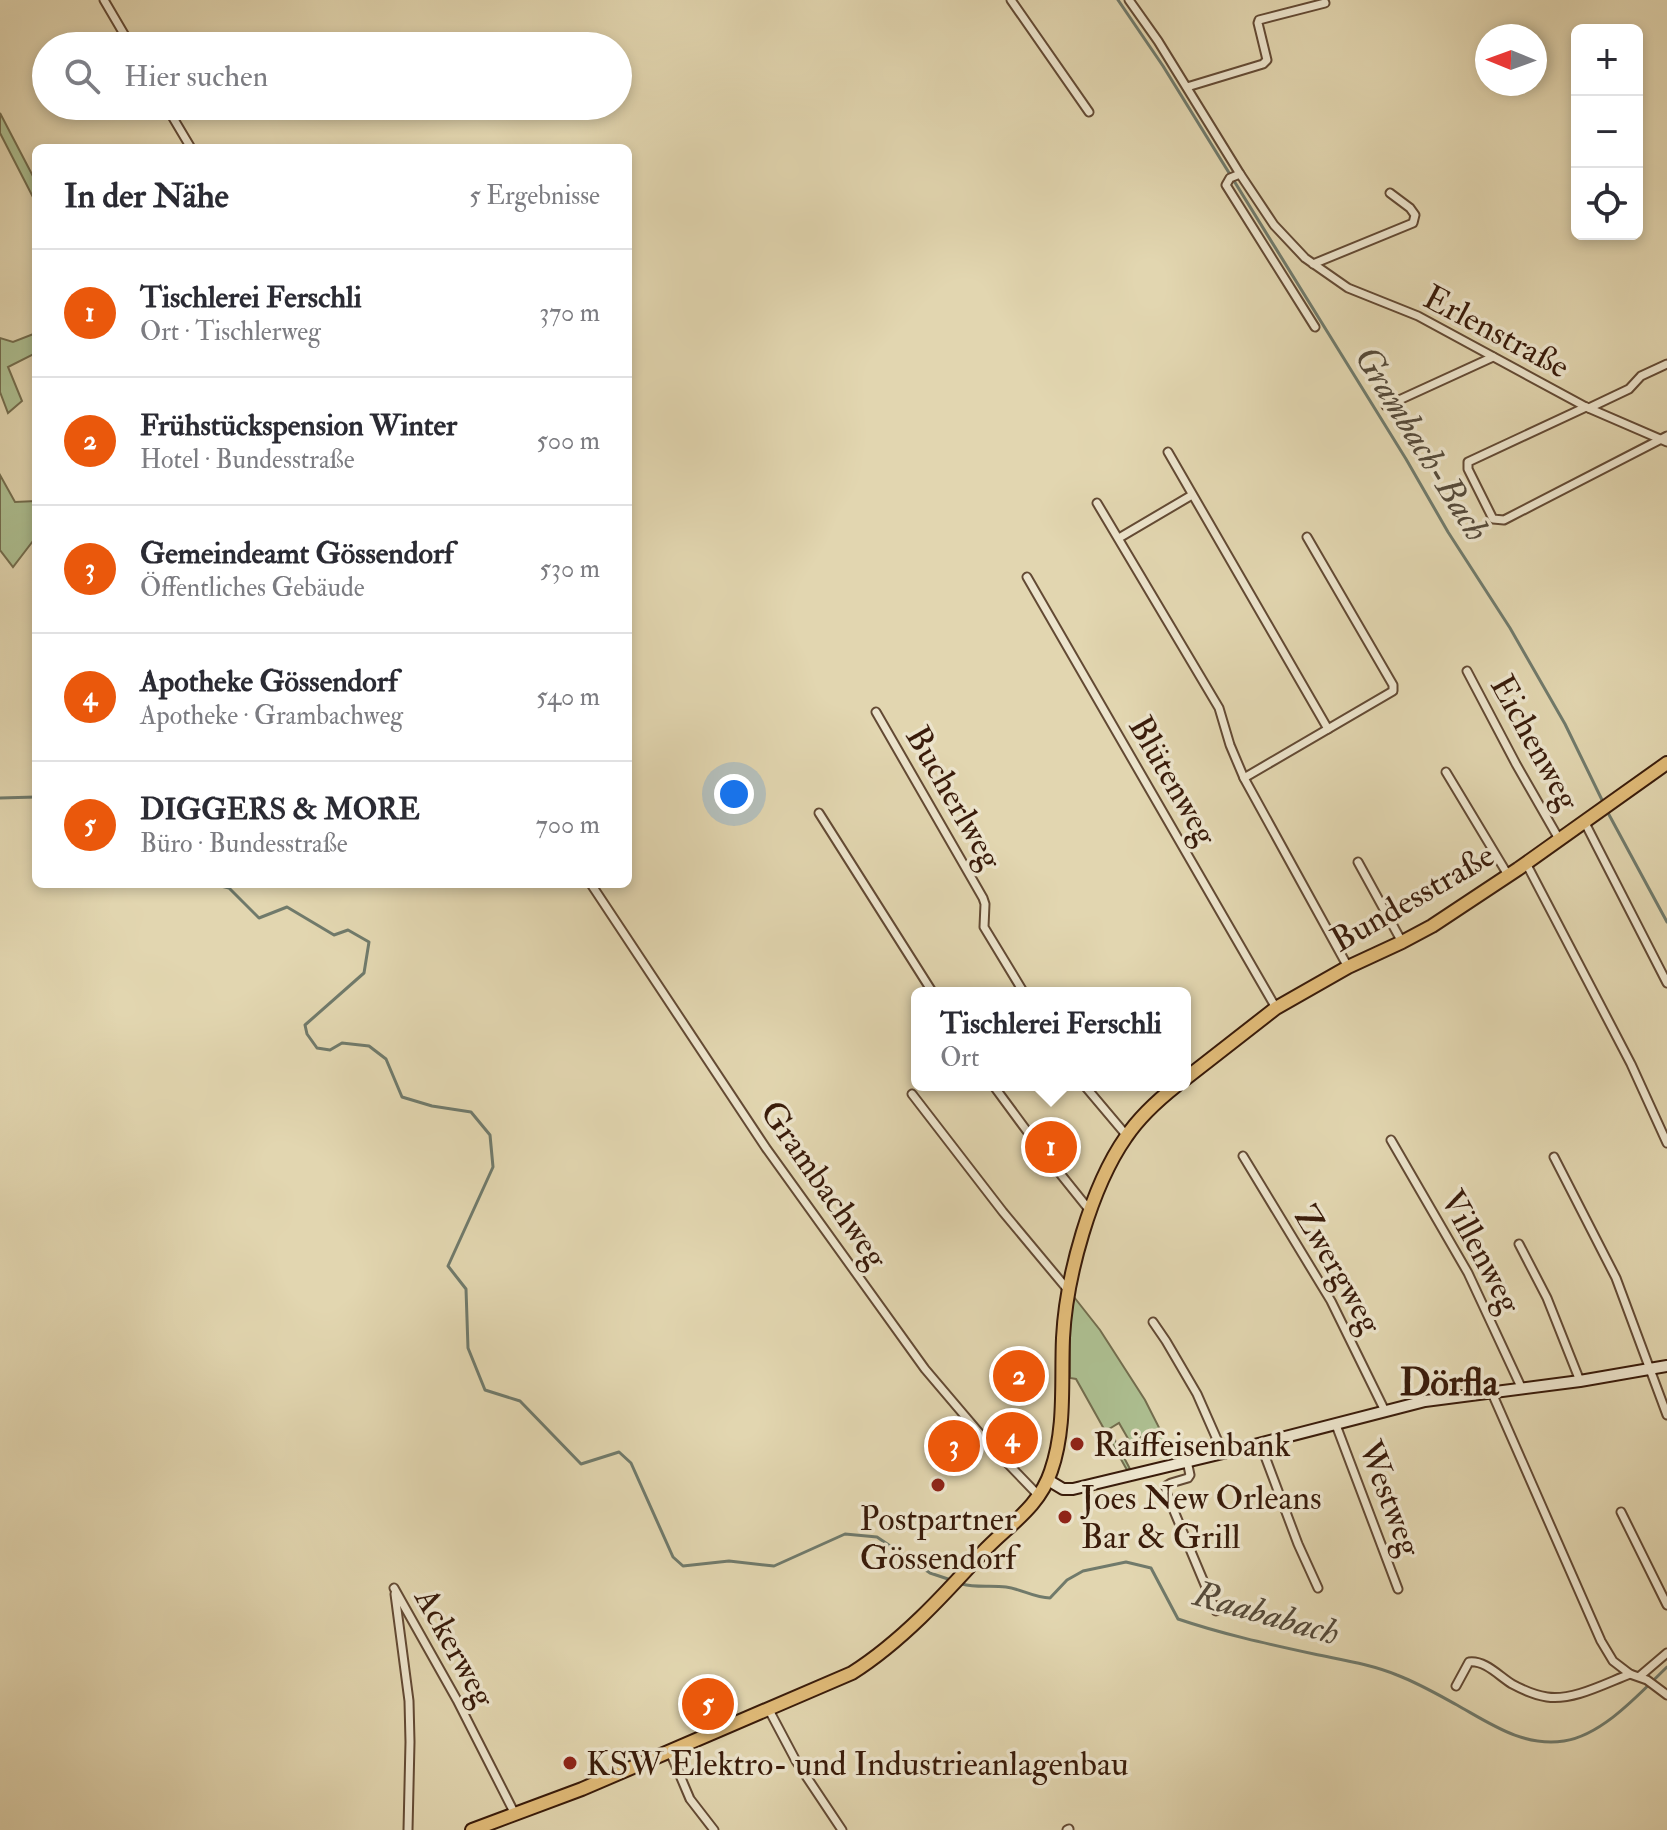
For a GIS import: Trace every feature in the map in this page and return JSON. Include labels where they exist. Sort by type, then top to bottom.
[{"type":"main road","name":"Bundesstraße","points":[[1191,1074],[1276,1008],[1348,967],[1432,926],[1667,763]]},
{"type":"main road","points":[[472,1830],[582,1789],[852,1673],[877,1657],[1040,1497],[1056,1450],[1062,1409],[1063,1336],[1068,1290],[1091,1212],[1106,1171],[1127,1136],[1170,1091]]},
{"type":"main road","points":[[1048,1480],[1063,1489],[1073,1489],[1425,1401],[1667,1366]]},
{"type":"street","points":[[104,0],[123,32]]},
{"type":"street","points":[[1011,0],[1089,112]]},
{"type":"street","name":"Erlenstraße","points":[[1129,0],[1187,87],[1235,176],[1274,225],[1313,264],[1348,288],[1418,316],[1587,407],[1664,439]]},
{"type":"street","points":[[1187,87],[1265,63],[1259,20],[1325,3]]},
{"type":"street","points":[[174,120],[189,144]]},
{"type":"street","name":"Erlenstraße","points":[[1235,176],[1226,185],[1315,327]]},
{"type":"street","points":[[1313,264],[1413,223],[1415,215],[1410,208],[1390,193]]},
{"type":"street","points":[[1386,406],[1493,357]]},
{"type":"street","points":[[1664,439],[1504,520],[1493,519],[1468,469],[1468,462],[1629,389],[1641,376],[1667,364]]},
{"type":"street","points":[[1168,452],[1328,729]]},
{"type":"street","points":[[1119,538],[1192,495]]},
{"type":"street","points":[[1097,503],[1219,708],[1244,778],[1348,967]]},
{"type":"street","points":[[1244,778],[1393,691],[1393,685],[1307,537]]},
{"type":"street","name":"Blütenweg","points":[[1027,577],[1276,1008]]},
{"type":"street","name":"Eichenweg","points":[[1467,671],[1559,839]]},
{"type":"street","name":"Bucherlweg","points":[[876,712],[983,898],[984,927],[1020,987]]},
{"type":"street","points":[[1446,772],[1508,875]]},
{"type":"street","points":[[819,813],[929,987]]},
{"type":"street","points":[[1584,821],[1667,983]]},
{"type":"street","points":[[1358,862],[1402,942]]},
{"type":"street","points":[[1526,863],[1631,1064],[1667,1143]]},
{"type":"street","name":"Grambachweg","points":[[594,888],[766,1148],[917,1358],[967,1419],[1040,1497]]},
{"type":"street","points":[[997,1091],[1091,1212]]},
{"type":"street","points":[[1089,1091],[1127,1136]]},
{"type":"street","points":[[912,1094],[1068,1290]]},
{"type":"street","name":"Villenweg","points":[[1391,1140],[1468,1273],[1522,1389]]},
{"type":"street","name":"Zwergweg","points":[[1243,1156],[1331,1301],[1385,1411]]},
{"type":"street","points":[[1554,1157],[1616,1278],[1667,1415]]},
{"type":"street","points":[[1519,1244],[1547,1298],[1580,1381]]},
{"type":"street","points":[[1153,1322],[1197,1394],[1223,1453]]},
{"type":"street","points":[[1492,1393],[1601,1641],[1613,1661],[1667,1695]]},
{"type":"street","name":"Westweg","points":[[1336,1425],[1398,1589]]},
{"type":"street","points":[[1260,1443],[1318,1588]]},
{"type":"street","points":[[1187,1461],[1188,1478],[1166,1486],[1166,1492],[1216,1611]]},
{"type":"street","points":[[1621,1512],[1667,1605]]},
{"type":"street","name":"Ackerweg","points":[[408,1830],[409,1701],[394,1588],[457,1700],[515,1814]]},
{"type":"street","points":[[1643,1678],[1667,1653]]},
{"type":"street","points":[[1456,1686],[1469,1662],[1474,1661],[1525,1690],[1550,1698],[1573,1695],[1630,1674]]},
{"type":"street","points":[[769,1710],[796,1761],[842,1830]]},
{"type":"street","points":[[670,1752],[690,1799],[714,1830]]},
{"type":"green space","points":[[0,113],[32,174],[32,195],[0,133]]},
{"type":"green space","points":[[32,335],[32,355],[8,367],[22,401],[8,413],[0,392],[0,338],[13,342]]},
{"type":"green space","points":[[0,475],[15,502],[32,501],[32,542],[13,567],[0,550]]},
{"type":"green space","points":[[1074,1297],[1100,1330],[1145,1400],[1175,1459],[1168,1461],[1157,1436],[1144,1442],[1141,1437],[1130,1442],[1119,1423],[1109,1429],[1130,1469],[1127,1470],[1076,1379],[1070,1378],[1070,1321]]},
{"type":"waterway","name":"Grambach-Bach","points":[[1118,0],[1163,66],[1510,628],[1565,724],[1604,804]]},
{"type":"waterway","name":"Raababach","points":[[0,798],[32,797]]},
{"type":"waterway","name":"Grambach-Bach","points":[[1607,811],[1667,922]]},
{"type":"waterway","name":"Raababach","points":[[229,888],[259,918],[287,907],[334,935],[348,930],[369,942],[364,973],[305,1025],[307,1034],[317,1048],[330,1050],[342,1043],[369,1046],[386,1059],[402,1097],[432,1106],[471,1112],[490,1135],[493,1167],[448,1266],[466,1289],[468,1348],[485,1390],[520,1401],[581,1464],[619,1452],[631,1463],[673,1557],[683,1566],[729,1561],[774,1566],[845,1534],[877,1537],[930,1573],[951,1580]]},
{"type":"waterway","name":"Raababach","points":[[962,1584],[1006,1587],[1050,1598],[1067,1580],[1083,1571],[1126,1562],[1151,1568],[1178,1619],[1387,1671],[1420,1685],[1495,1726],[1535,1741],[1564,1741],[1593,1731],[1620,1712],[1667,1667]]},
{"type":"place","name":"Tischlerei Ferschli","points":[[1051,1147]]},
{"type":"place","name":"Frühstückspension Winter","points":[[1019,1376]]},
{"type":"place","name":"Apotheke Gössendorf","points":[[1012,1438]]},
{"type":"place","name":"Raiffeisenbank","points":[[1077,1444]]},
{"type":"place","name":"Gemeindeamt Gössendorf","points":[[954,1446]]},
{"type":"place","name":"Postpartner Gössendorf","points":[[938,1485]]},
{"type":"place","name":"Joes New Orleans Bar & Grill","points":[[1065,1517]]},
{"type":"place","name":"DIGGERS & MORE","points":[[708,1704]]},
{"type":"place","name":"KSW Elektro- und Industrieanlagenbau","points":[[570,1763]]},
{"type":"district","name":"Dörfla","points":[[1449,1382]]}]
